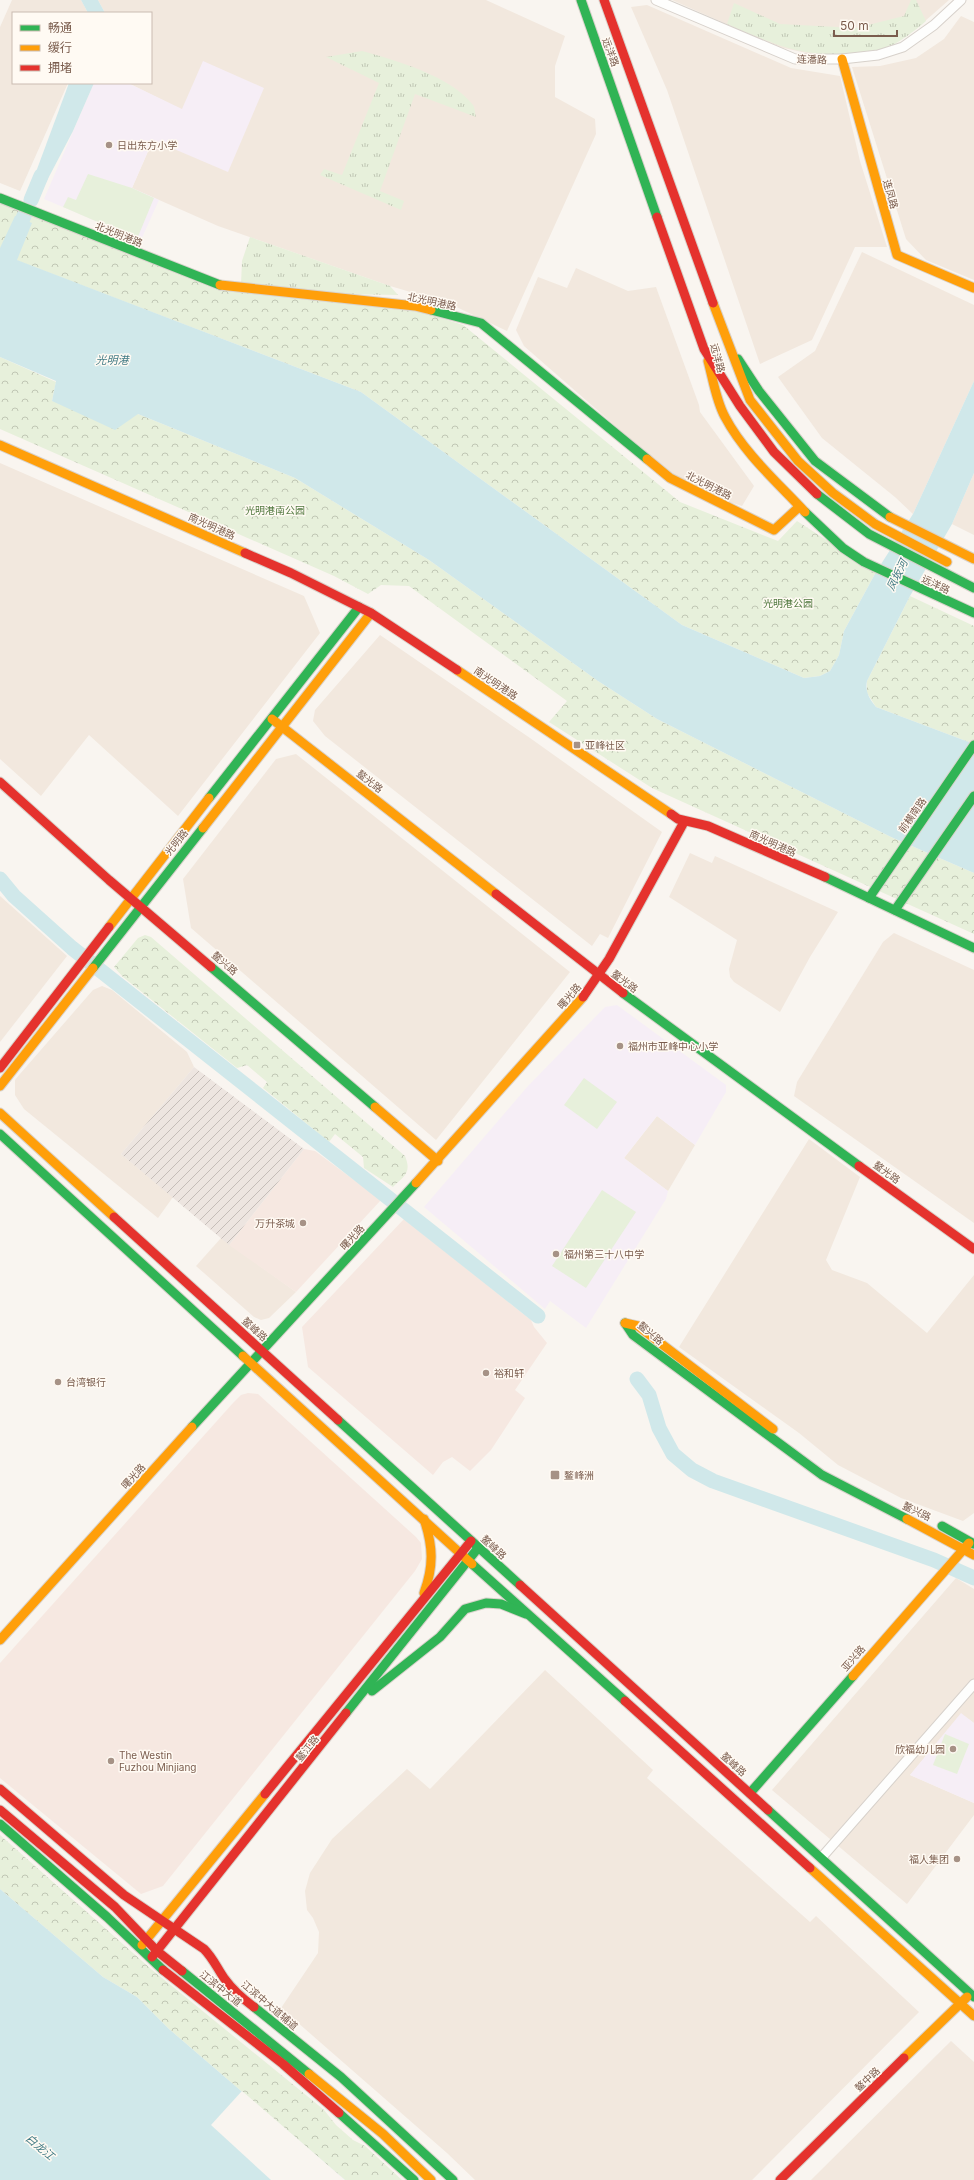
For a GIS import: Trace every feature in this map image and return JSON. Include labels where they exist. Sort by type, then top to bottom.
[{"type":"main road","name":"远洋路","points":[[581,0],[704,349],[724,416],[755,459],[832,540],[874,568],[974,613]]},
{"type":"main road","name":"远洋路","points":[[604,0],[728,345],[759,391],[815,461],[893,519],[974,559]]},
{"type":"main road","name":"连凤路","points":[[842,59],[897,255],[974,288]]},
{"type":"main road","name":"北光明港路","points":[[0,198],[217,285],[415,306],[481,323],[670,478],[774,530],[799,507]]},
{"type":"main road","points":[[728,345],[750,400],[767,424],[798,461],[851,508],[901,539],[954,565]]},
{"type":"main road","points":[[704,349],[740,406],[774,452],[808,487],[845,517],[895,548],[974,588]]},
{"type":"main road","name":"南光明港路","points":[[0,445],[291,573],[371,613],[670,815],[684,822],[708,826],[869,898],[974,948]]},
{"type":"main road","name":"光明路","points":[[0,1068],[91,948],[359,607]]},
{"type":"main road","name":"光明路","points":[[0,1086],[371,613]]},
{"type":"main road","name":"鳌光路","points":[[272,719],[600,975],[750,1087],[974,1249]]},
{"type":"main road","name":"前横南路","points":[[869,898],[974,745]]},
{"type":"main road","name":"鳌兴路","points":[[0,782],[140,906],[438,1161]]},
{"type":"main road","points":[[895,910],[974,796]]},
{"type":"main road","name":"曙光路","points":[[2,1635],[262,1350],[438,1161],[589,990],[600,975],[684,822]]},
{"type":"main road","name":"鳌峰路","points":[[0,1113],[478,1548],[822,1857],[972,1995]]},
{"type":"main road","points":[[0,1134],[469,1561],[974,2016]]},
{"type":"main road","name":"鳌兴路","points":[[971,1543],[942,1535],[852,1493],[822,1475],[633,1334],[625,1323],[638,1326],[824,1467],[871,1493],[971,1543],[974,1555]]},
{"type":"main road","points":[[420,1602],[433,1562],[432,1543],[424,1519]]},
{"type":"main road","name":"鳌江路","points":[[140,1948],[420,1602],[462,1554],[471,1541]]},
{"type":"main road","name":"亚兴路","points":[[750,1793],[956,1556],[971,1543]]},
{"type":"main road","name":"鳌江路","points":[[150,1959],[357,1703],[478,1548]]},
{"type":"main road","points":[[357,1703],[440,1637],[465,1610],[486,1603],[501,1604],[530,1616]]},
{"type":"main road","name":"江滨中大道辅道","points":[[0,1789],[124,1895],[204,1949],[211,1956],[225,1979],[242,1998],[341,2076],[453,2180]]},
{"type":"main road","name":"江滨中大道","points":[[0,1810],[115,1907],[157,1951],[383,2134],[431,2180]]},
{"type":"main road","points":[[0,1824],[62,1876],[150,1959],[200,2001],[283,2064],[414,2180]]},
{"type":"main road","name":"鳌中路","points":[[780,2180],[960,2004],[972,1995]]},
{"type":"street","name":"连潘路","points":[[656,0],[795,59],[842,59],[878,55],[903,48],[934,25],[961,0]]},
{"type":"street","points":[[822,1857],[974,1684]]},
{"type":"shaded area","points":[[12,0],[81,0],[87,12],[12,12],[12,84],[68,84],[20,191],[0,183],[0,27]]},
{"type":"shaded area","points":[[98,0],[486,0],[565,36],[555,66],[555,97],[595,119],[596,134],[507,331],[448,303],[390,286],[218,226],[132,188],[153,140],[182,110],[130,84],[152,84],[152,12],[104,12]]},
{"type":"shaded area","points":[[672,0],[949,0],[916,29],[811,54],[779,47]]},
{"type":"shaded area","points":[[647,5],[791,68],[840,76],[860,161],[887,247],[855,247],[812,340],[760,364],[667,90],[631,7]]},
{"type":"shaded area","points":[[961,16],[974,22],[974,280],[926,260],[906,239],[852,67],[880,66],[916,58],[944,39]]},
{"type":"shaded area","name":"日出东方小学","points":[[203,61],[264,88],[228,172],[153,140],[132,188],[159,200],[141,240],[44,199],[94,84],[130,84],[182,109]]},
{"type":"shaded area","points":[[862,252],[974,305],[974,381],[913,514],[895,497],[822,438],[778,377],[815,351]]},
{"type":"shaded area","points":[[576,268],[628,291],[656,287],[699,405],[700,412],[754,486],[742,506],[707,495],[675,478],[524,346],[516,330],[538,277],[567,288]]},
{"type":"shaded area","points":[[0,463],[304,596],[320,633],[178,816],[89,735],[41,796],[0,759]]},
{"type":"shaded area","points":[[974,473],[974,535],[952,524]]},
{"type":"shaded area","points":[[380,635],[530,738],[662,832],[608,938],[600,934],[592,946],[325,736],[313,721],[315,710]]},
{"type":"shaded area","points":[[296,754],[570,972],[436,1140],[191,928],[183,879],[276,759]]},
{"type":"shaded area","points":[[690,853],[712,863],[715,856],[838,912],[810,957],[780,1012],[734,982],[730,977],[729,969],[737,940],[669,897]]},
{"type":"shaded area","points":[[0,896],[67,956],[0,1042]]},
{"type":"shaded area","points":[[894,933],[974,970],[974,1223],[794,1096],[797,1082],[883,942]]},
{"type":"shaded area","points":[[102,986],[112,990],[187,1052],[194,1067],[121,1154],[173,1197],[158,1218],[24,1109],[15,1095],[15,1080],[93,990]]},
{"type":"shaded area","name":"福州第三十八中学","points":[[617,1005],[726,1085],[726,1092],[695,1145],[657,1116],[624,1158],[668,1191],[666,1199],[586,1328],[550,1301],[545,1309],[424,1207],[528,1086],[605,1007]]},
{"type":"shaded area","points":[[194,1067],[304,1149],[229,1245],[121,1154]]},
{"type":"shaded area","points":[[657,1116],[695,1145],[668,1191],[624,1158]]},
{"type":"shaded area","points":[[809,1139],[860,1177],[826,1260],[832,1270],[867,1283],[927,1333],[974,1275],[974,1513],[963,1521],[901,1498],[838,1465],[799,1433],[679,1347]]},
{"type":"shaded area","name":"万升茶城","points":[[304,1149],[315,1151],[381,1200],[296,1292],[229,1245]]},
{"type":"shaded area","points":[[404,1219],[531,1320],[534,1327],[547,1343],[515,1390],[525,1398],[491,1450],[470,1471],[452,1457],[443,1462],[433,1475],[308,1367],[302,1327]]},
{"type":"shaded area","points":[[221,1238],[296,1292],[269,1318],[261,1320],[254,1317],[196,1266]]},
{"type":"shaded area","points":[[248,1393],[258,1394],[416,1537],[421,1543],[422,1559],[415,1571],[163,1886],[141,1894],[0,1778],[0,1663],[233,1403],[241,1395]]},
{"type":"shaded area","points":[[956,1578],[974,1589],[974,1723],[961,1714],[910,1775],[974,1803],[974,1815],[907,1904],[772,1790]]},
{"type":"shaded area","points":[[545,1670],[653,1770],[647,1778],[810,1922],[816,1916],[919,2012],[752,2180],[475,2180],[447,2153],[281,2008],[318,1953],[319,1932],[313,1918],[307,1910],[305,1891],[310,1873],[332,1839],[407,1769],[430,1789]]},
{"type":"shaded area","name":"欣福幼儿园","points":[[961,1713],[974,1723],[974,1803],[910,1775]]},
{"type":"shaded area","points":[[951,2041],[974,2062],[974,2180],[811,2180]]},
{"type":"green space","points":[[911,0],[916,0],[926,21],[900,41],[888,48],[877,51],[840,54],[806,52],[775,44],[727,24],[734,3],[780,24],[856,28],[904,16]]},
{"type":"green space","points":[[362,51],[422,70],[451,86],[463,95],[474,108],[476,117],[415,94],[380,191],[404,201],[401,210],[320,175],[324,169],[342,175],[379,83],[326,57]]},
{"type":"green space","points":[[88,174],[132,188],[154,198],[137,239],[63,207],[68,197],[76,200]]},
{"type":"green space","name":"光明港公园","points":[[0,203],[219,290],[422,312],[463,325],[680,502],[778,541],[797,521],[876,572],[844,631],[839,655],[830,671],[820,676],[804,678],[682,625],[361,392],[0,254]]},
{"type":"green space","points":[[250,237],[390,286],[398,295],[340,294],[241,284],[242,261]]},
{"type":"green space","name":"光明港南公园","points":[[0,357],[56,382],[52,401],[138,414],[295,478],[429,560],[598,681],[657,719],[891,837],[974,873],[974,934],[652,788],[549,722],[567,701],[409,586],[381,585],[368,594],[334,576],[0,429]]},
{"type":"green space","points":[[910,596],[974,626],[974,744],[876,707],[867,693],[867,681]]},
{"type":"green space","points":[[145,935],[151,937],[405,1156],[408,1166],[406,1174],[393,1187],[364,1168],[363,1157],[335,1134],[329,1142],[263,1088],[267,1082],[247,1065],[237,1068],[123,977],[114,967],[138,938]]},
{"type":"green space","points":[[584,1078],[617,1102],[597,1129],[564,1105]]},
{"type":"green space","points":[[602,1190],[636,1212],[586,1288],[552,1266]]},
{"type":"green space","points":[[945,1734],[969,1744],[957,1774],[933,1765]]},
{"type":"green space","points":[[0,1835],[151,1969],[324,2110],[336,2125],[353,2140],[365,2146],[402,2180],[345,2180],[169,2029],[137,1997],[103,1977],[0,1889]]},
{"type":"water","points":[[81,0],[98,0],[104,12],[87,12]]},
{"type":"water","points":[[69,84],[94,84],[73,131],[41,192],[33,195],[30,188]]},
{"type":"water","name":"光明港","points":[[15,216],[32,223],[17,260],[361,392],[682,625],[804,678],[820,676],[830,671],[839,655],[844,631],[876,572],[913,514],[974,381],[974,473],[952,524],[910,596],[867,681],[867,688],[868,695],[876,707],[974,744],[974,873],[891,837],[657,719],[598,681],[429,560],[295,478],[138,414],[115,430],[52,401],[56,381],[0,357],[0,248]]},
{"type":"water","name":"白龙江","points":[[0,1889],[103,1977],[137,1997],[169,2029],[345,2180],[0,2180]]},
{"type":"pier","points":[[242,2091],[345,2180],[271,2180],[211,2125]]},
{"type":"waterway","points":[[31,200],[41,176]]},
{"type":"waterway","points":[[0,270],[24,216]]},
{"type":"waterway","points":[[0,879],[14,896],[72,948],[538,1316]]},
{"type":"waterway","points":[[637,1379],[649,1395],[659,1428],[673,1454],[692,1470],[713,1481],[934,1560],[974,1578]]},
{"type":"traffic: fast","points":[[581,0],[657,217]]},
{"type":"traffic: fast","points":[[0,198],[220,285]]},
{"type":"traffic: fast","points":[[431,310],[481,323],[647,459]]},
{"type":"traffic: fast","points":[[738,359],[759,391],[815,461],[890,517]]},
{"type":"traffic: fast","points":[[817,494],[869,534],[974,588]]},
{"type":"traffic: fast","points":[[805,512],[843,548],[864,562],[974,613]]},
{"type":"traffic: fast","points":[[209,798],[359,607]]},
{"type":"traffic: fast","points":[[869,898],[974,745]]},
{"type":"traffic: fast","points":[[895,910],[974,796]]},
{"type":"traffic: fast","points":[[93,968],[203,828]]},
{"type":"traffic: fast","points":[[825,877],[974,948]]},
{"type":"traffic: fast","points":[[211,967],[375,1107]]},
{"type":"traffic: fast","points":[[623,993],[859,1166]]},
{"type":"traffic: fast","points":[[0,1134],[243,1356]]},
{"type":"traffic: fast","points":[[192,1427],[416,1183]]},
{"type":"traffic: fast","points":[[625,1323],[633,1335],[822,1475],[907,1519]]},
{"type":"traffic: fast","points":[[338,1420],[520,1585]]},
{"type":"traffic: fast","points":[[942,1526],[974,1544]]},
{"type":"traffic: fast","points":[[346,1713],[478,1548]]},
{"type":"traffic: fast","points":[[472,1564],[625,1701]]},
{"type":"traffic: fast","points":[[372,1691],[440,1637],[465,1609],[486,1603],[501,1604],[526,1614]]},
{"type":"traffic: fast","points":[[750,1793],[853,1676]]},
{"type":"traffic: fast","points":[[768,1810],[974,1997]]},
{"type":"traffic: fast","points":[[0,1824],[107,1917],[163,1970]]},
{"type":"traffic: fast","points":[[182,1971],[309,2074]]},
{"type":"traffic: fast","points":[[254,2007],[341,2077],[453,2180]]},
{"type":"traffic: fast","points":[[339,2113],[414,2180]]},
{"type":"traffic: slow","points":[[842,59],[897,255],[974,288]]},
{"type":"traffic: slow","points":[[220,285],[415,306],[431,310]]},
{"type":"traffic: slow","points":[[713,303],[750,400],[798,461],[833,493],[875,524],[947,562]]},
{"type":"traffic: slow","points":[[708,361],[719,404],[733,430],[751,455],[805,512]]},
{"type":"traffic: slow","points":[[0,445],[245,553]]},
{"type":"traffic: slow","points":[[647,459],[670,478],[774,530],[799,507]]},
{"type":"traffic: slow","points":[[890,517],[974,559]]},
{"type":"traffic: slow","points":[[203,828],[371,613]]},
{"type":"traffic: slow","points":[[457,670],[671,814]]},
{"type":"traffic: slow","points":[[272,719],[496,894]]},
{"type":"traffic: slow","points":[[109,927],[209,798]]},
{"type":"traffic: slow","points":[[0,1086],[93,968]]},
{"type":"traffic: slow","points":[[416,1183],[583,997]]},
{"type":"traffic: slow","points":[[375,1107],[438,1161]]},
{"type":"traffic: slow","points":[[0,1113],[114,1217]]},
{"type":"traffic: slow","points":[[625,1323],[638,1326],[773,1429]]},
{"type":"traffic: slow","points":[[243,1356],[472,1564]]},
{"type":"traffic: slow","points":[[0,1640],[192,1427]]},
{"type":"traffic: slow","points":[[424,1519],[431,1547],[431,1565],[424,1593]]},
{"type":"traffic: slow","points":[[907,1519],[974,1555]]},
{"type":"traffic: slow","points":[[853,1676],[969,1543]]},
{"type":"traffic: slow","points":[[142,1945],[265,1794]]},
{"type":"traffic: slow","points":[[810,1868],[974,2016]]},
{"type":"traffic: slow","points":[[904,2058],[967,1997]]},
{"type":"traffic: slow","points":[[309,2074],[383,2134],[431,2180]]},
{"type":"traffic: jam","points":[[604,0],[713,303]]},
{"type":"traffic: jam","points":[[657,217],[704,349],[740,406],[774,452],[817,494]]},
{"type":"traffic: jam","points":[[245,553],[291,573],[371,613],[457,670]]},
{"type":"traffic: jam","points":[[0,782],[109,880],[211,967]]},
{"type":"traffic: jam","points":[[671,814],[678,819],[708,826],[825,877]]},
{"type":"traffic: jam","points":[[583,997],[609,959],[684,822]]},
{"type":"traffic: jam","points":[[496,894],[623,993]]},
{"type":"traffic: jam","points":[[0,1068],[109,927]]},
{"type":"traffic: jam","points":[[859,1166],[974,1249]]},
{"type":"traffic: jam","points":[[114,1217],[338,1420]]},
{"type":"traffic: jam","points":[[265,1794],[471,1541]]},
{"type":"traffic: jam","points":[[520,1585],[768,1810]]},
{"type":"traffic: jam","points":[[625,1701],[810,1868]]},
{"type":"traffic: jam","points":[[152,1957],[346,1713]]},
{"type":"traffic: jam","points":[[0,1789],[124,1895],[204,1949],[224,1978],[254,2007]]},
{"type":"traffic: jam","points":[[0,1810],[115,1907],[157,1951],[182,1971]]},
{"type":"traffic: jam","points":[[163,1970],[283,2064],[339,2113]]},
{"type":"traffic: jam","points":[[780,2180],[904,2058]]},
{"type":"place","name":"日出东方小学","points":[[109,145]]},
{"type":"place","name":"亚峰社区","points":[[577,745]]},
{"type":"place","name":"福州市亚峰中心小学","points":[[620,1046]]},
{"type":"place","name":"万升茶城","points":[[303,1223]]},
{"type":"place","name":"福州第三十八中学","points":[[556,1254]]},
{"type":"place","name":"裕和轩","points":[[486,1373]]},
{"type":"place","name":"台湾银行","points":[[58,1382]]},
{"type":"place","name":"鳌峰洲","points":[[555,1475]]},
{"type":"place","name":"欣福幼儿园","points":[[953,1749]]},
{"type":"place","name":"The Westin Fuzhou Minjiang","points":[[111,1761]]},
{"type":"place","name":"福人集团","points":[[957,1859]]},
{"type":"water label","name":"凤坂河","points":[[897,575]]}]
